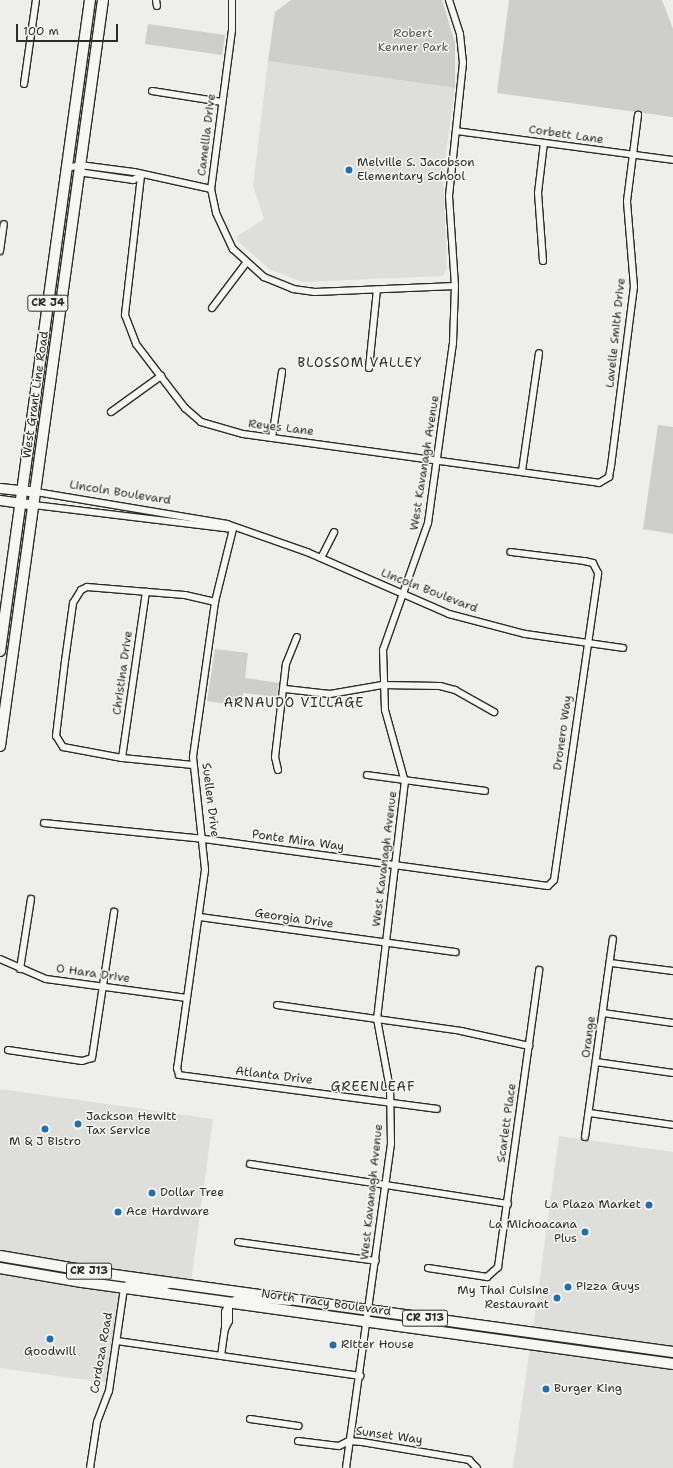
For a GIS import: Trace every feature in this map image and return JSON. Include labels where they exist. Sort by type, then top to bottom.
[{"type":"main road","name":"West Grant Line Road","points":[[0,652],[90,0]]},
{"type":"main road","name":"West Grant Line Road","points":[[0,746],[103,0]]},
{"type":"main road","name":"North Tracy Boulevard","points":[[0,1256],[173,1283],[673,1352]]},
{"type":"main road","name":"North Tracy Boulevard","points":[[0,1268],[229,1303],[673,1364]]},
{"type":"street","points":[[24,84],[36,0]]},
{"type":"street","name":"Camellia Drive","points":[[232,0],[232,30],[211,189],[225,237],[246,263],[264,277],[292,289],[315,292],[455,286]]},
{"type":"street","name":"West Kavanagh Avenue","points":[[346,1468],[386,1183],[391,1102],[377,1019],[405,782],[384,710],[382,685],[383,650],[425,538],[438,460],[453,344],[455,286],[449,196],[463,62],[460,34],[449,0]]},
{"type":"street","points":[[152,91],[222,102]]},
{"type":"street","name":"Lavelle Smith Drive","points":[[612,458],[634,287],[627,218],[631,155],[638,115]]},
{"type":"street","name":"Corbett Lane","points":[[456,130],[673,160]]},
{"type":"street","points":[[542,261],[538,193],[544,143]]},
{"type":"street","points":[[67,168],[133,180],[141,176],[211,189]]},
{"type":"street","name":"Reyes Lane","points":[[141,176],[125,315],[136,344],[161,376],[201,422],[215,428],[272,438],[522,471],[599,483],[609,477],[612,458]]},
{"type":"street","points":[[0,251],[4,224]]},
{"type":"street","points":[[212,308],[246,263]]},
{"type":"street","points":[[368,368],[377,289]]},
{"type":"street","points":[[522,471],[540,354]]},
{"type":"street","points":[[272,438],[282,372]]},
{"type":"street","points":[[111,412],[161,376]]},
{"type":"street","name":"Lincoln Boulevard","points":[[0,488],[36,492],[206,520],[227,524],[233,529]]},
{"type":"street","name":"Lincoln Boulevard","points":[[0,500],[233,529],[321,558],[402,596],[480,623],[586,645],[623,648]]},
{"type":"street","name":"Suellen Drive","points":[[179,1075],[177,1060],[205,870],[204,839],[193,764],[215,602],[233,529]]},
{"type":"street","points":[[321,558],[334,532]]},
{"type":"street","name":"Dronero Way","points":[[511,552],[593,563],[597,580],[586,645],[554,880],[548,886]]},
{"type":"street","points":[[193,764],[122,758],[63,748],[57,742],[57,723],[73,603],[81,590],[96,587],[146,592],[215,602]]},
{"type":"street","name":"Christina Drive","points":[[122,758],[146,592]]},
{"type":"street","points":[[278,770],[275,757],[285,689],[286,664],[297,637]]},
{"type":"street","points":[[285,689],[330,694],[382,685],[440,686],[454,690],[494,712]]},
{"type":"street","points":[[367,775],[405,782],[485,791]]},
{"type":"street","name":"Ponte Mira Way","points":[[44,823],[204,839],[548,886]]},
{"type":"street","points":[[20,969],[31,899]]},
{"type":"street","points":[[8,1050],[61,1058],[92,1058],[105,986],[114,912]]},
{"type":"street","name":"Georgia Drive","points":[[199,917],[456,952]]},
{"type":"street","name":"Orange","points":[[585,1137],[614,939]]},
{"type":"street","name":"O Hara Drive","points":[[0,959],[20,969],[46,978],[187,998]]},
{"type":"street","points":[[611,963],[673,971]]},
{"type":"street","name":"Scarlett Place","points":[[428,1268],[491,1275],[499,1264],[539,970]]},
{"type":"street","points":[[277,1005],[377,1019],[529,1046]]},
{"type":"street","points":[[603,1014],[673,1023]]},
{"type":"street","points":[[596,1062],[673,1073]]},
{"type":"street","name":"Atlanta Drive","points":[[179,1075],[437,1109]]},
{"type":"street","points":[[589,1113],[673,1125]]},
{"type":"street","points":[[250,1164],[386,1183],[508,1204]]},
{"type":"street","points":[[238,1242],[376,1261]]},
{"type":"street","points":[[124,1288],[128,1284],[164,1287],[173,1283]]},
{"type":"street","name":"Cordoza Road","points":[[90,1468],[97,1422],[109,1391],[124,1288]]},
{"type":"street","points":[[222,1356],[225,1329],[230,1313],[229,1303],[235,1298],[280,1303],[297,1300]]},
{"type":"street","points":[[117,1341],[360,1376]]},
{"type":"street","points":[[250,1419],[299,1426]]},
{"type":"street","name":"Sunset Way","points":[[298,1440],[339,1446],[349,1442],[469,1460],[477,1467]]},
{"type":"shaded area","name":"Melville S. Jacobson Elementary School","points":[[268,61],[455,88],[443,174],[447,268],[443,276],[303,282],[269,269],[240,243],[236,237],[264,219],[253,186]]},
{"type":"shaded area","points":[[0,1089],[213,1119],[191,1282],[0,1253]]},
{"type":"shaded area","points":[[559,1136],[673,1152],[673,1348],[533,1329]]},
{"type":"shaded area","points":[[0,1271],[121,1290],[108,1383],[0,1368]]},
{"type":"shaded area","points":[[530,1346],[673,1366],[673,1468],[513,1468]]},
{"type":"green space","name":"Robert Kenner Park","points":[[291,0],[442,0],[455,43],[455,88],[268,61],[275,12]]},
{"type":"green space","points":[[509,0],[662,0],[673,29],[673,117],[497,93]]},
{"type":"green space","points":[[148,24],[225,35],[222,55],[145,44]]},
{"type":"green space","points":[[658,425],[673,427],[673,534],[643,529]]},
{"type":"green space","points":[[215,649],[248,653],[245,678],[279,683],[277,697],[243,693],[242,706],[207,701]]},
{"type":"place","name":"Melville S. Jacobson Elementary School","points":[[349,170]]},
{"type":"place","name":"Jackson Hewitt Tax Service","points":[[78,1124]]},
{"type":"place","name":"M & J Bistro","points":[[45,1129]]},
{"type":"place","name":"Dollar Tree","points":[[152,1193]]},
{"type":"place","name":"La Plaza Market","points":[[649,1205]]},
{"type":"place","name":"Ace Hardware","points":[[118,1212]]},
{"type":"place","name":"La Michoacana Plus","points":[[585,1232]]},
{"type":"place","name":"Pizza Guys","points":[[568,1287]]},
{"type":"place","name":"My Thai Cuisine Restaurant","points":[[557,1298]]},
{"type":"place","name":"Goodwill","points":[[50,1339]]},
{"type":"place","name":"Ritter House","points":[[333,1345]]},
{"type":"place","name":"Burger King","points":[[546,1389]]},
{"type":"district","name":"BLOSSOM VALLEY","points":[[360,363]]},
{"type":"district","name":"ARNAUDO VILLAGE","points":[[294,703]]},
{"type":"district","name":"GREENLEAF","points":[[373,1087]]}]
